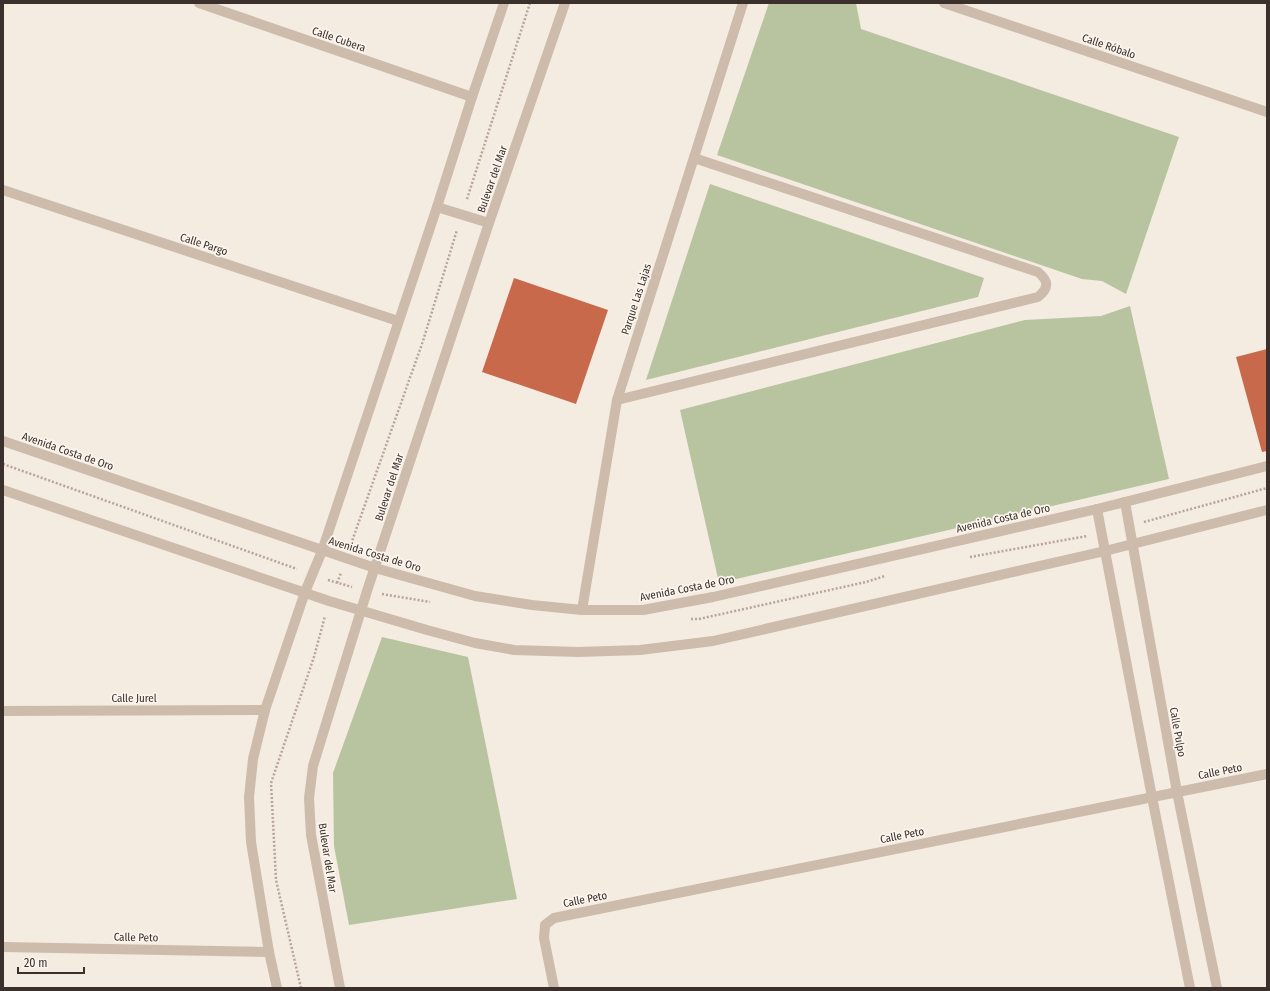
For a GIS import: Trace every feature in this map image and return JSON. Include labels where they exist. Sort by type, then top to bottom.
[{"type":"street","name":"Calle Cubera","points":[[199,3],[472,97]]},
{"type":"street","points":[[278,988],[269,952],[251,842],[249,798],[253,759],[265,710],[305,592],[322,550],[504,3]]},
{"type":"street","name":"Bulevar del Mar","points":[[340,988],[311,835],[309,798],[313,766],[367,591],[489,223],[565,3]]},
{"type":"street","name":"Parque Las Lajas","points":[[582,610],[617,400],[743,3]]},
{"type":"street","name":"Calle Róbalo","points":[[944,3],[1267,112]]},
{"type":"street","points":[[617,400],[1038,297],[1044,292],[1047,284],[1044,277],[1038,272],[694,158]]},
{"type":"street","name":"Calle Pargo","points":[[3,190],[398,321]]},
{"type":"street","points":[[437,207],[489,223]]},
{"type":"street","name":"Avenida Costa de Oro","points":[[3,441],[375,568],[475,596],[532,605],[582,610],[643,610],[713,597],[1097,509],[1267,466]]},
{"type":"street","points":[[3,490],[329,601],[476,643],[514,650],[578,652],[640,650],[713,641],[1105,551],[1267,510]]},
{"type":"street","name":"Calle Pulpo","points":[[1125,502],[1128,526],[1177,792],[1218,988]]},
{"type":"street","points":[[1097,509],[1190,988]]},
{"type":"street","name":"Calle Jurel","points":[[3,711],[265,710]]},
{"type":"street","name":"Calle Peto","points":[[554,988],[544,938],[545,925],[554,918],[1267,774]]},
{"type":"street","name":"Calle Peto","points":[[3,947],[269,952]]},
{"type":"path","points":[[301,988],[276,880],[271,783],[314,657],[329,601],[337,583],[423,341],[530,3]]},
{"type":"path","points":[[3,464],[337,583],[367,591],[437,603]]},
{"type":"path","points":[[1128,526],[1267,488]]},
{"type":"path","points":[[969,557],[1076,539],[1102,532]]},
{"type":"path","points":[[691,619],[843,587],[887,575]]},
{"type":"green space","points":[[769,3],[856,3],[861,29],[1179,137],[1126,294],[1102,281],[1082,279],[717,155]]},
{"type":"green space","points":[[710,184],[984,278],[978,297],[646,380]]},
{"type":"green space","points":[[1130,306],[1169,479],[719,583],[680,410],[1025,320],[1101,316]]},
{"type":"green space","points":[[382,637],[468,657],[517,899],[349,925],[334,846],[333,773]]},
{"type":"building","points":[[514,278],[608,310],[576,404],[482,372]]},
{"type":"building","points":[[1267,349],[1267,451],[1262,452],[1236,357]]}]
